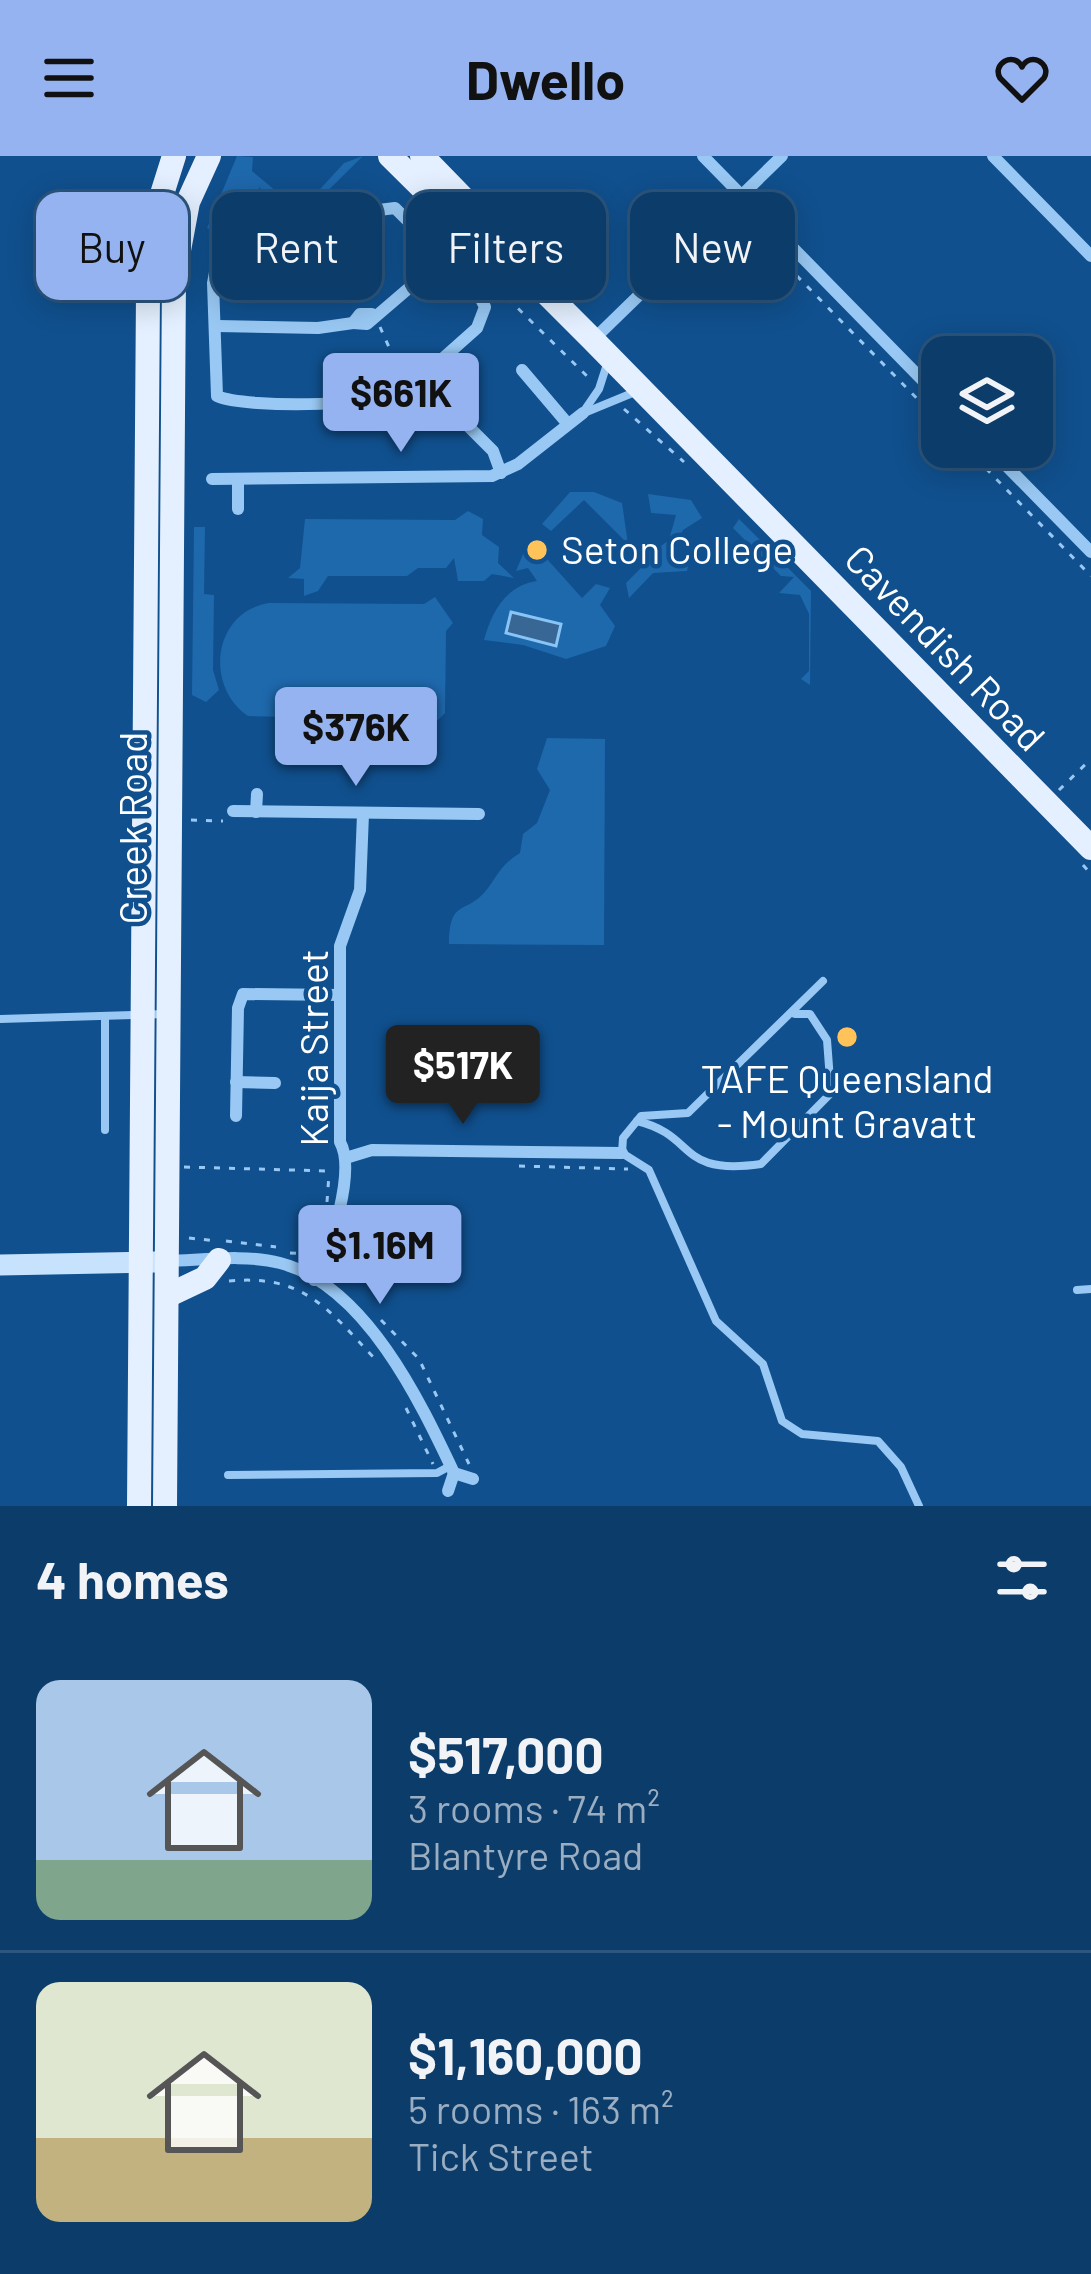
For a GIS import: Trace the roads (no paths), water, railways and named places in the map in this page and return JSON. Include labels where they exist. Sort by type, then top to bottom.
[{"type":"main road","name":"Creek Road","points":[[165,1506],[167,1261],[156,1014],[148,292],[156,213],[174,156]]},
{"type":"main road","name":"Creek Road","points":[[139,1506],[140,1262],[156,1014],[174,278],[188,202],[209,156]]},
{"type":"main road","name":"Cavendish Road","points":[[390,156],[433,192]]},
{"type":"main road","name":"Cavendish Road","points":[[422,156],[450,192]]},
{"type":"main road","name":"Cavendish Road","points":[[552,300],[1083,853]]},
{"type":"main road","points":[[167,1296],[205,1278],[219,1260]]},
{"type":"street","points":[[703,156],[738,192]]},
{"type":"street","points":[[746,192],[782,156]]},
{"type":"street","points":[[994,156],[1091,256]]},
{"type":"street","points":[[406,217],[385,206],[317,250],[220,246],[213,283],[214,388],[224,400],[352,402],[390,395],[400,386],[414,384],[476,328],[484,313],[483,300]]},
{"type":"street","points":[[795,250],[921,379]]},
{"type":"street","points":[[217,326],[367,324],[372,314],[406,286]]},
{"type":"street","points":[[601,348],[646,300]]},
{"type":"street","points":[[522,370],[567,424]]},
{"type":"street","points":[[212,479],[464,478],[501,473],[584,413]]},
{"type":"street","points":[[466,424],[493,451],[501,473]]},
{"type":"street","points":[[1009,468],[1091,552]]},
{"type":"street","points":[[238,479],[238,508]]},
{"type":"street","points":[[256,812],[257,794]]},
{"type":"street","points":[[233,812],[478,814]]},
{"type":"street","name":"Kaija Street","points":[[314,1280],[337,1228],[343,1167],[349,1157],[340,1142],[342,933],[360,890],[363,814]]},
{"type":"street","points":[[236,1117],[238,1008],[243,994],[340,995]]},
{"type":"street","points":[[236,1082],[275,1083]]},
{"type":"street","points":[[349,1157],[372,1150],[622,1153]]},
{"type":"street","points":[[0,1265],[219,1260],[283,1264],[314,1280],[349,1310],[407,1375],[453,1469],[448,1491]]},
{"type":"street","points":[[453,1469],[471,1472]]},
{"type":"lane","points":[[584,413],[599,389],[601,348]]},
{"type":"lane","points":[[584,413],[609,398],[643,391]]},
{"type":"lane","points":[[795,1014],[823,981]]},
{"type":"lane","points":[[0,1018],[156,1014]]},
{"type":"lane","points":[[637,1120],[663,1128],[694,1161],[719,1167],[761,1164],[830,1093],[823,1028],[810,1014],[782,1020],[685,1116],[646,1114],[637,1120],[623,1138],[622,1153],[649,1170],[716,1321],[763,1364],[782,1421],[802,1434],[878,1441],[901,1467],[919,1506]]},
{"type":"lane","points":[[105,1016],[105,1130]]},
{"type":"lane","points":[[1077,1290],[1091,1289]]},
{"type":"lane","points":[[228,1474],[437,1473],[453,1469]]},
{"type":"place","name":"Seton College","points":[[537,550]]},
{"type":"place","name":"TAFE Queensland - Mount Gravatt","points":[[847,1037]]}]
